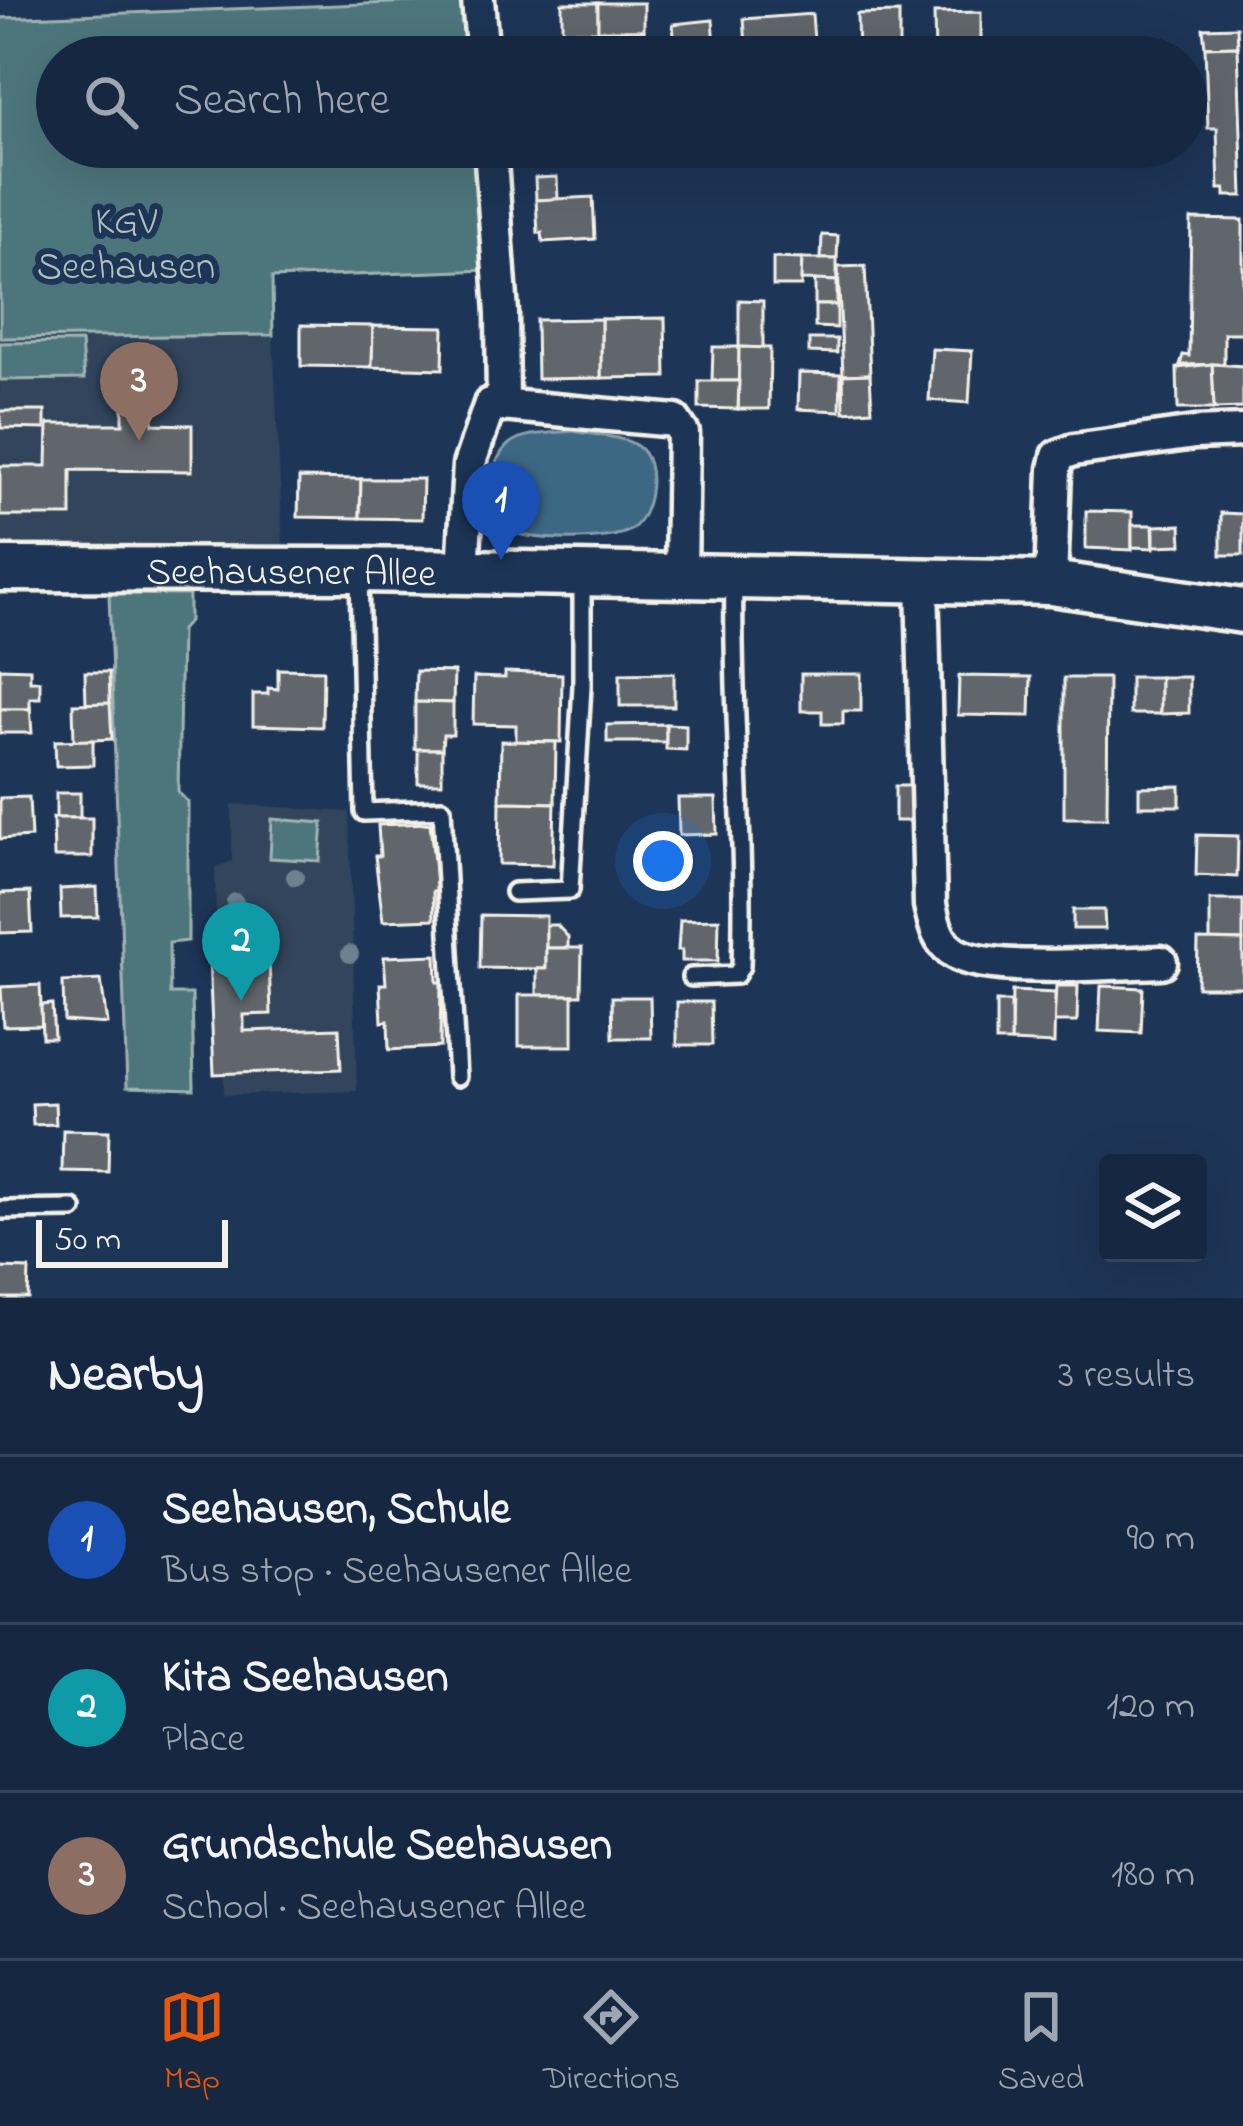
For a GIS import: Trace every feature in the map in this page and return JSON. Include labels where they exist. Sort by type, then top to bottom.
[{"type":"street","points":[[478,0],[481,36]]},
{"type":"street","points":[[492,168],[502,313],[502,406]]},
{"type":"street","points":[[463,572],[469,465],[490,404],[675,422],[683,433],[682,576]]},
{"type":"street","points":[[1052,583],[1058,456],[1195,433],[1243,431]]},
{"type":"street","name":"Seehausener Allee","points":[[0,568],[1052,583],[1243,611]]},
{"type":"street","points":[[922,581],[930,904],[936,934],[954,953],[983,963],[1161,962]]},
{"type":"lane","points":[[358,570],[364,812],[442,809],[457,1077]]},
{"type":"lane","points":[[514,892],[570,890],[582,686],[582,574]]},
{"type":"lane","points":[[691,977],[728,977],[741,966],[743,853],[733,721],[734,576]]},
{"type":"lane","points":[[0,1210],[73,1209]]},
{"type":"shaded area","points":[[273,335],[283,546],[0,544],[0,338]]},
{"type":"shaded area","points":[[574,431],[624,440],[644,453],[651,488],[639,522],[622,534],[589,539],[530,536],[505,529],[486,497],[504,449],[523,437]]},
{"type":"shaded area","points":[[232,804],[349,812],[357,1091],[224,1095],[224,1075],[214,1074],[208,934],[216,933],[215,868],[232,861]]},
{"type":"green space","name":"KGV Seehausen","points":[[466,0],[469,36],[36,36],[36,168],[480,168],[489,270],[272,278],[273,335],[0,338],[0,18]]},
{"type":"green space","points":[[81,342],[84,379],[0,380],[0,343]]},
{"type":"green space","points":[[109,594],[189,595],[189,621],[181,630],[178,792],[188,802],[188,941],[169,943],[170,994],[192,994],[194,1089],[127,1087]]},
{"type":"green space","points":[[272,819],[323,823],[320,861],[270,858]]},
{"type":"building","points":[[562,3],[598,3],[598,31],[562,31]]},
{"type":"building","points":[[598,3],[644,3],[644,30],[598,30]]},
{"type":"building","points":[[981,12],[981,36],[935,36],[934,13]]},
{"type":"building","points":[[899,13],[899,36],[858,36],[857,14]]},
{"type":"building","points":[[812,14],[814,36],[745,36],[744,19]]},
{"type":"building","points":[[713,20],[714,36],[674,36],[673,24]]},
{"type":"building","points":[[1237,27],[1238,46],[1207,47],[1203,28]]},
{"type":"building","points":[[621,30],[644,30],[644,36],[621,36]]},
{"type":"building","points":[[1238,46],[1243,196],[1225,196],[1225,189],[1219,189],[1217,128],[1208,128],[1207,47]]},
{"type":"building","points":[[557,177],[558,199],[536,200],[535,178]]},
{"type":"building","points":[[593,197],[595,239],[543,242],[536,200]]},
{"type":"building","points":[[1191,219],[1243,220],[1243,333],[1224,333],[1224,364],[1180,365],[1183,355],[1189,356]]},
{"type":"building","points":[[822,235],[838,236],[837,259],[821,259]]},
{"type":"building","points":[[773,258],[802,259],[801,286],[773,286]]},
{"type":"building","points":[[802,259],[837,259],[837,281],[801,280]]},
{"type":"building","points":[[865,266],[870,374],[843,375],[838,267]]},
{"type":"building","points":[[815,280],[837,281],[837,305],[815,305]]},
{"type":"building","points":[[739,300],[763,301],[763,348],[739,347]]},
{"type":"building","points":[[815,305],[837,305],[837,328],[815,327]]},
{"type":"building","points":[[665,318],[666,377],[601,378],[601,319]]},
{"type":"building","points":[[601,319],[601,378],[537,379],[536,320]]},
{"type":"building","points":[[301,325],[373,326],[372,367],[301,366]]},
{"type":"building","points":[[373,326],[444,327],[443,369],[372,367]]},
{"type":"building","points":[[809,339],[837,339],[837,353],[809,352]]},
{"type":"building","points":[[713,347],[739,347],[739,381],[712,381]]},
{"type":"building","points":[[739,347],[770,348],[769,409],[738,409]]},
{"type":"building","points":[[932,349],[972,351],[969,403],[929,400]]},
{"type":"building","points":[[1212,364],[1243,366],[1243,408],[1214,409]]},
{"type":"building","points":[[1212,364],[1214,409],[1178,409],[1177,368]]},
{"type":"building","points":[[799,373],[841,374],[840,411],[798,409]]},
{"type":"building","points":[[870,374],[872,410],[844,412],[843,375]]},
{"type":"building","points":[[699,381],[739,381],[738,409],[699,408]]},
{"type":"building","points":[[123,408],[153,409],[153,424],[192,425],[192,471],[71,470],[71,516],[0,516],[0,466],[47,466],[48,424],[123,424]]},
{"type":"building","points":[[0,411],[45,411],[45,429],[1,428]]},
{"type":"building","points":[[299,478],[361,479],[360,518],[298,517]]},
{"type":"building","points":[[361,479],[423,479],[422,519],[360,518]]},
{"type":"building","points":[[1086,511],[1132,512],[1132,550],[1086,548]]},
{"type":"building","points":[[1221,513],[1243,514],[1243,555],[1221,555]]},
{"type":"building","points":[[1132,525],[1153,525],[1154,548],[1132,547]]},
{"type":"building","points":[[1181,525],[1182,545],[1154,546],[1154,526]]},
{"type":"building","points":[[0,668],[30,669],[30,681],[40,681],[40,698],[30,698],[30,709],[0,709]]},
{"type":"building","points":[[278,669],[323,670],[322,727],[253,725],[253,694],[278,689]]},
{"type":"building","points":[[416,671],[454,672],[453,703],[415,702]]},
{"type":"building","points":[[85,672],[109,672],[110,703],[86,704]]},
{"type":"building","points":[[505,672],[562,674],[561,742],[516,741],[516,725],[473,724],[474,677],[505,678]]},
{"type":"building","points":[[674,673],[674,706],[620,706],[620,674]]},
{"type":"building","points":[[801,674],[861,674],[861,711],[843,711],[843,724],[822,724],[822,711],[801,711]]},
{"type":"building","points":[[959,676],[1031,677],[1030,716],[958,715]]},
{"type":"building","points":[[1130,677],[1160,677],[1160,714],[1130,714]]},
{"type":"building","points":[[1160,677],[1189,677],[1189,713],[1160,714]]},
{"type":"building","points":[[1064,678],[1108,678],[1107,818],[1064,818]]},
{"type":"building","points":[[415,702],[453,703],[453,735],[443,735],[442,749],[415,749]]},
{"type":"building","points":[[110,703],[112,739],[74,741],[73,704]]},
{"type":"building","points":[[30,706],[32,733],[0,733],[0,709]]},
{"type":"building","points":[[666,724],[666,742],[607,742],[607,725]]},
{"type":"building","points":[[666,724],[686,725],[686,750],[666,749]]},
{"type":"building","points":[[93,740],[93,765],[56,766],[55,741]]},
{"type":"building","points":[[501,741],[556,742],[555,803],[500,802]]},
{"type":"building","points":[[418,749],[442,749],[442,783],[418,783]]},
{"type":"building","points":[[895,786],[912,786],[911,821],[895,821]]},
{"type":"building","points":[[1180,786],[1180,806],[1139,806],[1139,787]]},
{"type":"building","points":[[56,793],[80,793],[80,818],[56,818]]},
{"type":"building","points":[[29,797],[31,837],[0,839],[0,798]]},
{"type":"building","points":[[678,798],[716,798],[717,834],[679,835]]},
{"type":"building","points":[[500,802],[555,803],[553,865],[499,864]]},
{"type":"building","points":[[53,818],[92,818],[92,857],[54,857]]},
{"type":"building","points":[[430,823],[437,891],[433,891],[434,919],[383,921],[375,856],[380,856],[378,825]]},
{"type":"building","points":[[1197,835],[1238,836],[1237,877],[1196,875]]},
{"type":"building","points":[[97,887],[98,917],[61,918],[60,889]]},
{"type":"building","points":[[30,892],[32,932],[0,933],[0,893]]},
{"type":"building","points":[[1210,900],[1243,900],[1243,941],[1210,940]]},
{"type":"building","points":[[1073,910],[1104,910],[1105,929],[1073,929]]},
{"type":"building","points":[[481,915],[546,916],[546,969],[480,968]]},
{"type":"building","points":[[719,919],[718,961],[682,961],[680,920]]},
{"type":"building","points":[[546,925],[557,925],[568,937],[568,948],[546,948]]},
{"type":"building","points":[[268,932],[271,1014],[244,1015],[244,1031],[339,1028],[341,1069],[214,1074],[208,934]]},
{"type":"building","points":[[1198,940],[1243,941],[1243,987],[1197,987]]},
{"type":"building","points":[[546,948],[582,948],[581,995],[537,995],[537,969],[546,969]]},
{"type":"building","points":[[436,955],[437,982],[441,982],[440,1047],[389,1050],[388,1021],[382,1022],[384,957]]},
{"type":"building","points":[[101,980],[107,1024],[64,1021],[63,982]]},
{"type":"building","points":[[40,985],[42,1025],[3,1026],[1,987]]},
{"type":"building","points":[[1056,986],[1078,986],[1077,1022],[1054,1022]]},
{"type":"building","points":[[1101,986],[1143,988],[1141,1033],[1099,1031]]},
{"type":"building","points":[[1012,991],[1055,993],[1054,1044],[1011,1042]]},
{"type":"building","points":[[519,995],[573,995],[573,1046],[519,1046]]},
{"type":"building","points":[[612,997],[650,997],[651,1038],[613,1038]]},
{"type":"building","points":[[677,1002],[711,1002],[712,1045],[677,1045]]},
{"type":"building","points":[[996,1002],[1011,1002],[1011,1042],[996,1042]]},
{"type":"building","points":[[52,1004],[54,1038],[42,1038],[41,1005]]},
{"type":"building","points":[[55,1103],[56,1124],[33,1125],[32,1104]]},
{"type":"building","points":[[63,1130],[109,1131],[108,1172],[62,1171]]},
{"type":"building","points":[[0,1268],[29,1269],[28,1298],[0,1298]]},
{"type":"place","name":"Grundschule Seehausen","points":[[139,441]]},
{"type":"place","name":"Seehausen, Schule","points":[[501,560]]},
{"type":"place","name":"Kita Seehausen","points":[[241,1001]]}]
